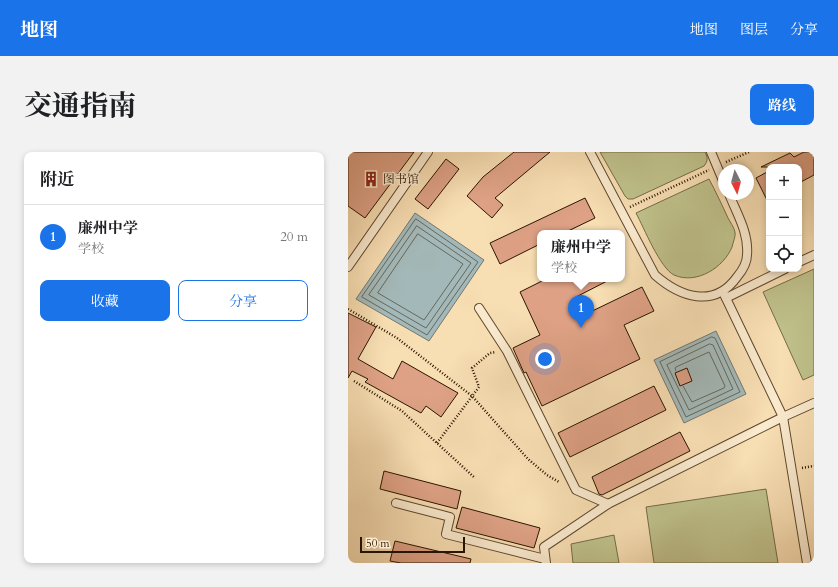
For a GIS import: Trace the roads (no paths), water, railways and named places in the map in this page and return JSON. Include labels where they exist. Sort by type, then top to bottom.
[{"type":"lane","points":[[348,267],[428,152]]},
{"type":"lane","points":[[590,152],[655,275],[665,283],[676,290],[697,297],[708,297],[724,295],[778,272]]},
{"type":"lane","points":[[711,152],[718,168]]},
{"type":"lane","points":[[724,295],[743,270],[747,257],[748,245],[746,232],[732,200]]},
{"type":"lane","points":[[802,261],[814,255]]},
{"type":"lane","points":[[724,295],[783,417],[807,563]]},
{"type":"lane","points":[[479,308],[507,351],[576,490],[608,504]]},
{"type":"lane","points":[[396,503],[450,517],[446,534],[545,561],[544,547],[608,504],[814,403]]},
{"type":"water","points":[[415,213],[484,260],[429,341],[356,299]]},
{"type":"water","points":[[716,331],[746,394],[684,423],[654,360]]},
{"type":"place","name":"图书馆","points":[[371,179]]},
{"type":"place","name":"廉州中学","points":[[581,328]]}]
